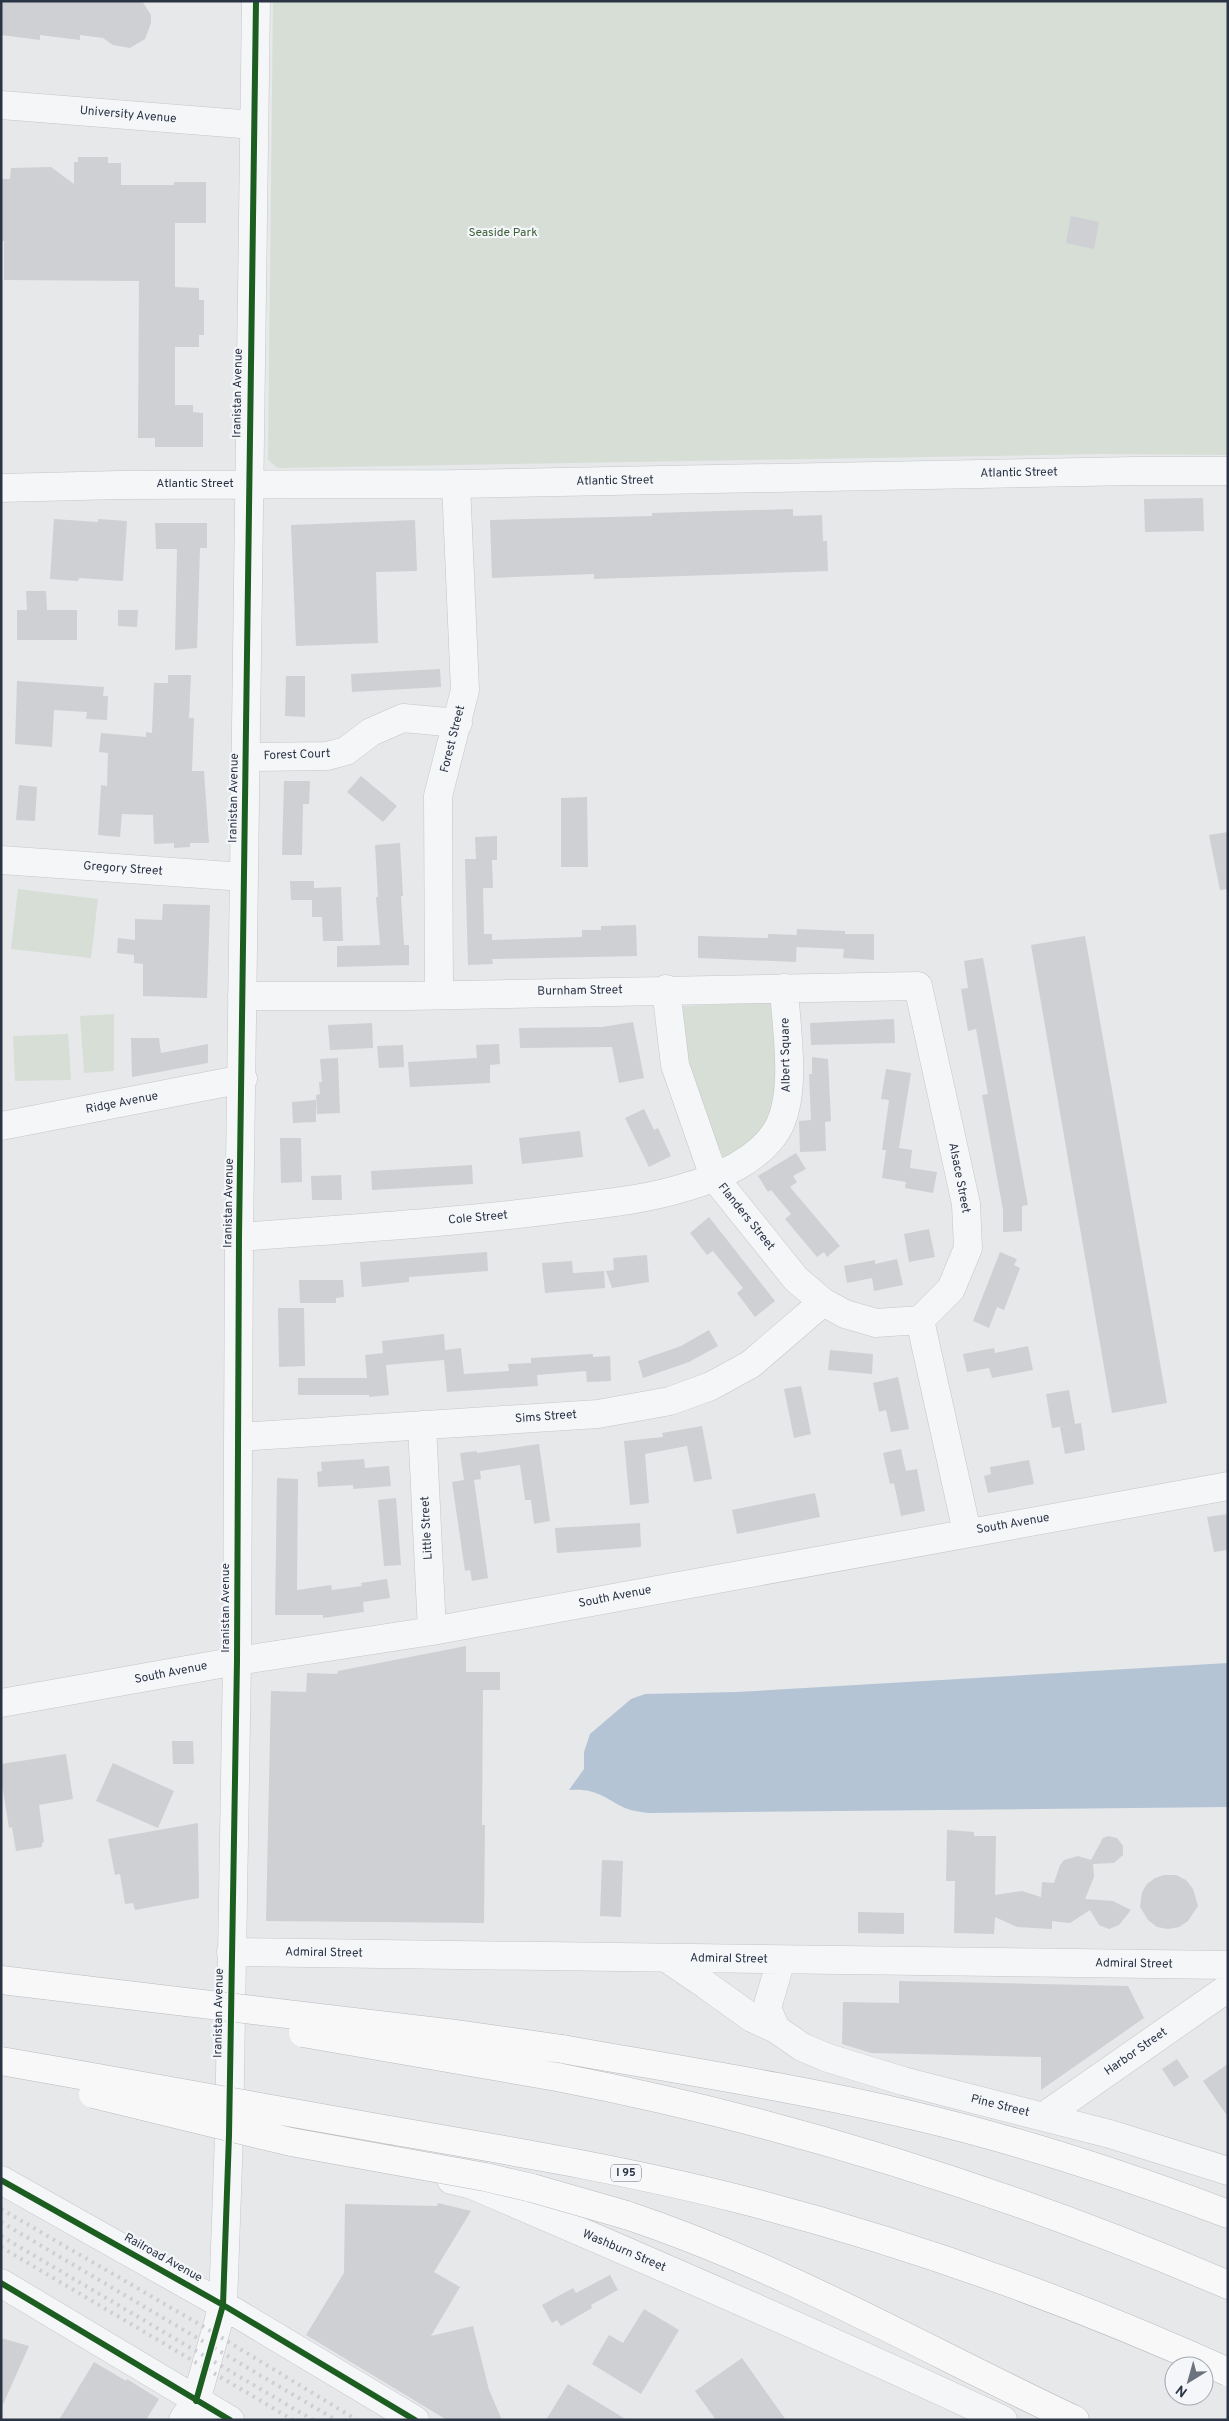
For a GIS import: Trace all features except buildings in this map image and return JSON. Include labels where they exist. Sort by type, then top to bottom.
[{"type":"highway","points":[[1,1981],[456,2034],[562,2049],[770,2086],[914,2115],[1055,2154],[1228,2214]]},
{"type":"highway","points":[[1,1981],[557,2077],[701,2107],[829,2141],[959,2182],[1092,2229],[1228,2285]]},
{"type":"highway","name":"I 95","points":[[1,2061],[536,2155],[734,2198],[865,2235],[1002,2280],[1136,2332],[1228,2372]]},
{"type":"highway","points":[[1,2072],[256,2134],[485,2177],[532,2188],[626,2215],[710,2245],[799,2283],[1075,2420]]},
{"type":"street","name":"Iranistan Avenue","points":[[190,2410],[223,2305],[229,2135],[237,1661],[239,1237],[243,1080],[242,996],[248,484],[256,1]]},
{"type":"street","name":"University Avenue","points":[[1,105],[254,125]]},
{"type":"street","name":"Atlantic Street","points":[[1,488],[248,484],[456,484],[1135,471],[1228,471]]},
{"type":"street","name":"Forest Street","points":[[439,994],[438,796],[458,724],[465,690],[456,484]]},
{"type":"street","name":"Forest Court","points":[[246,756],[327,756],[346,750],[371,732],[403,718],[458,724]]},
{"type":"street","name":"Gregory Street","points":[[1,860],[244,878]]},
{"type":"street","name":"Burnham Street","points":[[242,996],[918,986]]},
{"type":"street","name":"Alsace Street","points":[[918,986],[966,1204],[968,1248],[951,1289],[920,1320]]},
{"type":"street","name":"Albert Square","points":[[714,1177],[762,1149],[777,1130],[783,1117],[789,1078],[784,988]]},
{"type":"street","name":"Flanders Street","points":[[666,989],[675,1065],[714,1177],[796,1279],[823,1302],[845,1314],[876,1323],[920,1320]]},
{"type":"street","name":"Ridge Avenue","points":[[1,1126],[243,1080]]},
{"type":"street","name":"Cole Street","points":[[239,1237],[502,1216],[586,1206],[649,1197],[714,1177]]},
{"type":"street","name":"Sims Street","points":[[238,1437],[598,1414],[670,1401],[712,1386],[751,1364],[823,1302]]},
{"type":"street","points":[[920,1320],[967,1532]]},
{"type":"street","name":"Little Street","points":[[422,1425],[432,1631]]},
{"type":"street","name":"South Avenue","points":[[1,1704],[237,1661],[432,1631],[967,1532],[1228,1486]]},
{"type":"street","name":"Admiral Street","points":[[231,1952],[1228,1966]]},
{"type":"street","name":"Pine Street","points":[[666,1958],[752,2018],[776,2029],[802,2047],[828,2058],[903,2081],[1110,2134],[1228,2171]]},
{"type":"street","points":[[776,2029],[768,2008],[781,1960]]},
{"type":"street","name":"Harbor Street","points":[[1043,2117],[1228,1988]]},
{"type":"street","name":"Washburn Street","points":[[229,2135],[422,2173],[472,2185],[877,2361],[1003,2420]]},
{"type":"street","name":"Railroad Avenue","points":[[1,2180],[223,2305],[415,2420]]},
{"type":"street","points":[[1,2283],[190,2410],[230,2420]]},
{"type":"green space","name":"Seaside Park","points":[[273,1],[1228,1],[1228,455],[1100,454],[278,468],[268,460]]},
{"type":"green space","points":[[18,889],[98,899],[91,958],[11,949]]},
{"type":"green space","points":[[773,1002],[779,1102],[766,1134],[724,1158],[717,1145],[687,1062],[682,1006]]},
{"type":"green space","points":[[114,1014],[114,1071],[84,1073],[80,1016]]},
{"type":"green space","points":[[68,1034],[71,1080],[15,1081],[13,1036]]},
{"type":"water","points":[[1228,1663],[1228,1807],[649,1813],[628,1809],[593,1792],[569,1790],[584,1769],[584,1752],[590,1734],[631,1699],[645,1694],[737,1692]]},
{"type":"railway","points":[[1,2209],[199,2324],[357,2420]]},
{"type":"railway","points":[[1,2222],[336,2420]]},
{"type":"railway","points":[[1,2236],[313,2420]]},
{"type":"railway","points":[[1,2247],[293,2420]]},
{"type":"cycle path","points":[[196,2401],[223,2305],[229,2135],[237,1661],[239,1237],[256,1]]},
{"type":"cycle path","points":[[1,2180],[223,2305],[415,2420]]},
{"type":"cycle path","points":[[1,2283],[230,2420]]}]
